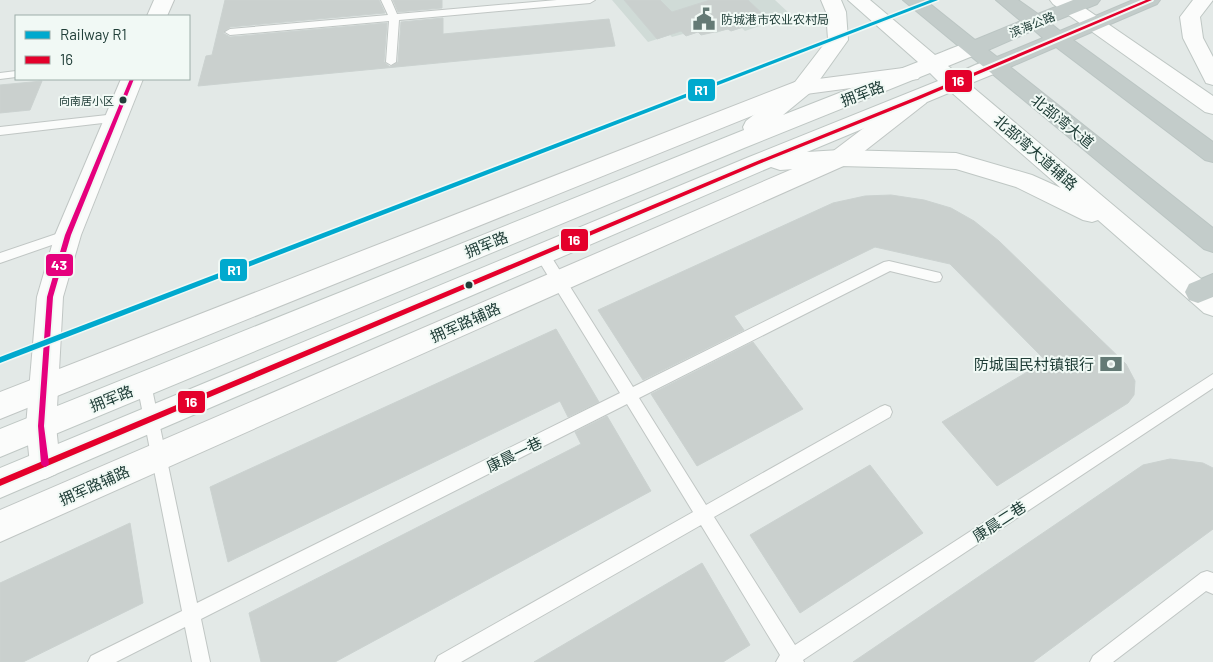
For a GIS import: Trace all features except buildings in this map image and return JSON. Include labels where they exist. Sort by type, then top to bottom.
[{"type":"highway","name":"北部湾大道","points":[[913,0],[1213,242]]},
{"type":"highway","points":[[1006,0],[1213,154]]},
{"type":"highway","name":"滨海公路","points":[[973,48],[1036,22],[1066,4],[1090,0]]},
{"type":"highway","name":"滨海公路","points":[[994,66],[1150,0]]},
{"type":"main road","points":[[157,15],[164,0]]},
{"type":"main road","points":[[736,142],[803,87],[838,40],[836,12],[832,0]]},
{"type":"main road","name":"北部湾大道辅路","points":[[858,0],[1124,228],[1208,294]]},
{"type":"main road","points":[[1203,0],[1190,17],[1194,38],[1213,78]]},
{"type":"main road","points":[[1066,4],[1213,107]]},
{"type":"main road","name":"拥军路","points":[[0,483],[756,163],[914,86],[934,65],[973,48]]},
{"type":"main road","name":"拥军路","points":[[0,443],[736,142],[914,86],[955,83],[994,66]]},
{"type":"main road","points":[[44,464],[41,426],[42,389],[50,297],[68,235],[132,80]]},
{"type":"main road","points":[[0,406],[803,87],[914,86]]},
{"type":"main road","name":"拥军路辅路","points":[[0,526],[840,158],[914,86]]},
{"type":"main road","points":[[756,163],[840,158],[956,161],[1024,181],[1124,228]]},
{"type":"lane","points":[[386,0],[394,18],[391,62]]},
{"type":"lane","points":[[230,32],[590,0]]},
{"type":"lane","points":[[0,76],[15,74]]},
{"type":"lane","points":[[0,131],[116,118]]},
{"type":"lane","points":[[0,258],[68,235]]},
{"type":"lane","points":[[542,254],[703,515],[790,661]]},
{"type":"lane","name":"康晨一巷","points":[[97,662],[889,266],[935,277]]},
{"type":"lane","name":"康晨二巷","points":[[790,661],[1213,380]]},
{"type":"lane","points":[[144,384],[201,662]]},
{"type":"lane","points":[[444,662],[886,412]]},
{"type":"lane","points":[[1099,662],[1206,579],[1213,586]]},
{"type":"shaded area","name":"防城港市农业农村局","points":[[612,0],[775,0],[791,15],[745,31],[742,28],[731,31],[728,29],[716,33],[714,31],[701,35],[698,32],[686,36],[683,34],[672,37],[670,35],[648,42]]},
{"type":"rail line","name":"R1","points":[[0,360],[935,0]]},
{"type":"transit line","name":"16","points":[[0,483],[757,163],[918,98],[1150,0]]},
{"type":"transit line","name":"43","points":[[45,464],[41,426],[50,297],[68,235],[132,80]]},
{"type":"place","name":"防城港市农业农村局","points":[[704,19]]},
{"type":"place","name":"向南居小区","points":[[123,100]]},
{"type":"place","name":"防城国民村镇银行","points":[[1111,364]]}]
